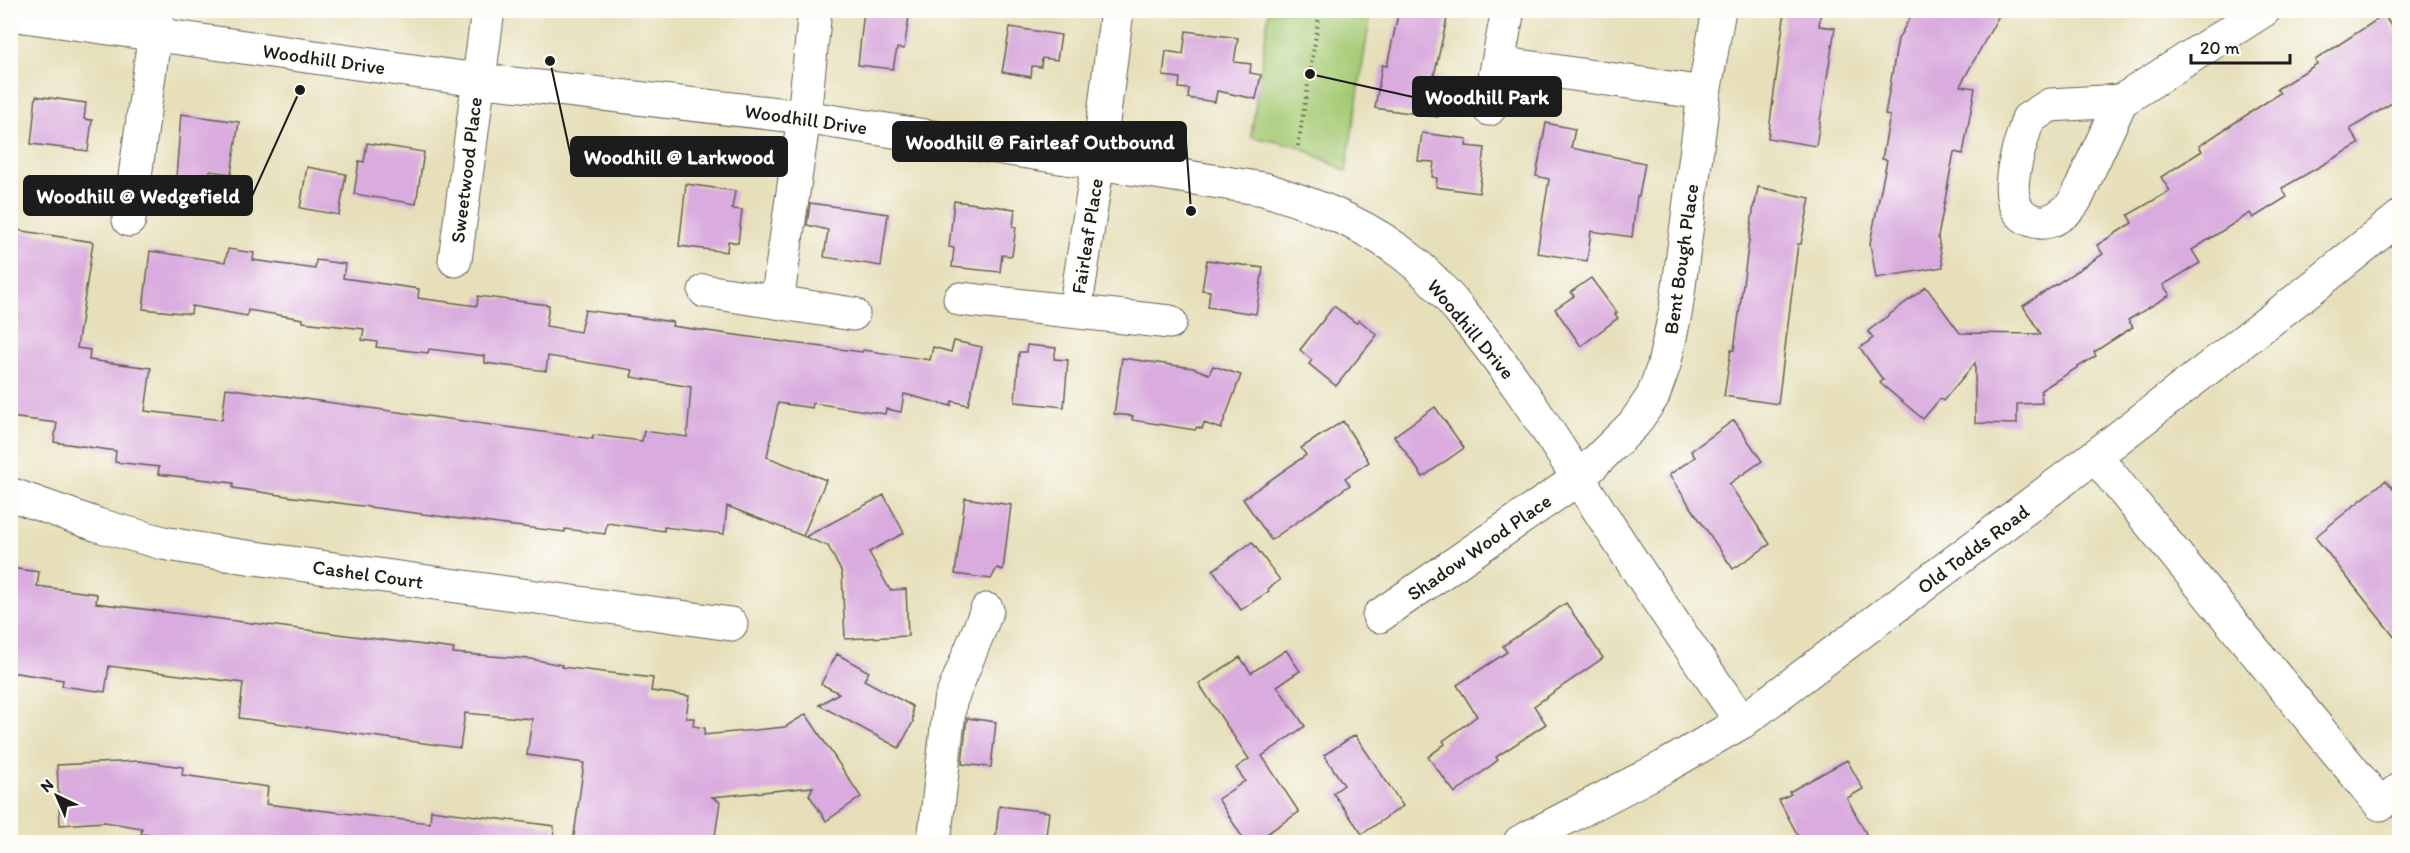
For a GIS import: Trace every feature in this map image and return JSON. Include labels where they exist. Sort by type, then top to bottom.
[{"type":"street","name":"Sweetwood Place","points":[[455,260],[488,10]]},
{"type":"street","points":[[777,302],[804,117],[815,10]]},
{"type":"street","name":"Fairleaf Place","points":[[1075,311],[1098,162],[1117,10]]},
{"type":"street","points":[[1489,109],[1508,10]]},
{"type":"street","name":"Bent Bough Place","points":[[1579,478],[1634,424],[1653,396],[1664,365],[1676,309],[1704,93],[1719,10]]},
{"type":"street","points":[[2121,101],[2264,10]]},
{"type":"street","name":"Woodhill Drive","points":[[10,14],[157,23],[477,81],[804,117],[1264,189],[1307,202],[1354,222],[1396,248],[1437,283],[1518,385],[1638,571],[1742,722]]},
{"type":"street","points":[[129,220],[157,23]]},
{"type":"street","points":[[1498,63],[1704,93]]},
{"type":"street","name":"Old Todds Road","points":[[1520,843],[1664,767],[1742,722],[2095,456],[2317,285],[2400,217]]},
{"type":"street","points":[[705,291],[853,314]]},
{"type":"street","points":[[960,299],[1170,322]]},
{"type":"street","points":[[2095,456],[2380,804],[2400,789]]},
{"type":"street","name":"Shadow Wood Place","points":[[1379,616],[1579,478]]},
{"type":"street","name":"Cashel Court","points":[[10,494],[98,525],[174,545],[731,624]]},
{"type":"street","points":[[934,843],[950,702],[987,610]]},
{"type":"path","points":[[1298,146],[1320,10]]},
{"type":"green space","points":[[1269,11],[1371,11],[1346,171],[1298,146],[1251,137]]},
{"type":"building","points":[[864,10],[910,10],[904,49],[897,48],[893,69],[858,65]]},
{"type":"building","points":[[1399,10],[1449,10],[1434,76],[1443,78],[1438,117],[1375,108],[1382,65],[1387,66]]},
{"type":"building","points":[[1785,10],[1821,10],[1819,26],[1835,28],[1816,146],[1768,138]]},
{"type":"building","points":[[1921,10],[2002,10],[1960,86],[1975,88],[1963,154],[1954,152],[1938,237],[1943,267],[1876,278],[1870,243],[1887,160],[1882,159],[1890,116],[1885,115],[1898,39],[1912,14],[1918,17]]},
{"type":"building","points":[[2384,15],[2400,40],[2400,98],[2350,129],[2359,144],[2282,188],[2287,197],[2253,218],[2250,213],[2192,250],[2200,263],[2163,285],[2170,295],[2128,320],[2133,327],[2094,352],[2096,356],[2041,390],[2042,403],[2017,404],[2017,424],[1975,423],[1975,363],[1943,401],[1940,399],[1923,419],[1880,383],[1883,380],[1860,348],[1873,338],[1868,331],[1926,287],[1960,333],[2041,334],[2023,306],[2103,254],[2097,245],[2132,223],[2128,215],[2170,191],[2161,177],[2202,151],[2199,146],[2280,93],[2277,89],[2317,64],[2315,60]]},
{"type":"building","points":[[1010,27],[1061,35],[1057,60],[1042,58],[1041,67],[1032,66],[1031,77],[1002,72]]},
{"type":"building","points":[[1186,31],[1238,38],[1234,62],[1251,64],[1250,73],[1261,75],[1256,99],[1217,91],[1215,102],[1188,98],[1189,89],[1179,88],[1180,78],[1163,76],[1166,51],[1183,54]]},
{"type":"building","points":[[36,96],[86,103],[84,119],[92,120],[88,151],[31,144]]},
{"type":"building","points":[[181,114],[239,122],[231,174],[210,171],[206,197],[175,192]]},
{"type":"building","points":[[1546,123],[1575,129],[1571,148],[1645,163],[1639,196],[1637,196],[1632,237],[1591,231],[1587,261],[1537,253],[1549,179],[1536,176]]},
{"type":"building","points":[[1422,133],[1467,139],[1466,146],[1485,148],[1479,193],[1436,187],[1437,178],[1432,177],[1434,162],[1418,161]]},
{"type":"building","points":[[367,143],[424,152],[416,204],[354,194],[359,161],[364,162]]},
{"type":"building","points":[[307,167],[346,174],[339,215],[300,208]]},
{"type":"building","points":[[686,184],[735,191],[732,209],[742,210],[738,243],[728,241],[727,252],[679,246]]},
{"type":"building","points":[[1758,187],[1810,198],[1801,244],[1798,244],[1778,404],[1724,396],[1731,350],[1734,350]]},
{"type":"building","points":[[954,201],[1015,209],[1013,227],[1016,227],[1012,256],[1002,255],[1000,272],[952,267],[954,248],[949,247]]},
{"type":"building","points":[[810,203],[888,214],[881,266],[824,257],[828,230],[807,225]]},
{"type":"building","points":[[10,229],[93,242],[77,348],[90,350],[89,360],[151,368],[145,411],[222,420],[226,388],[593,439],[593,435],[642,441],[644,431],[687,437],[691,387],[631,377],[633,370],[548,356],[546,371],[485,363],[485,356],[429,349],[428,353],[376,347],[377,342],[362,340],[364,329],[303,322],[303,319],[248,310],[247,316],[192,306],[191,314],[143,309],[150,251],[225,262],[228,249],[254,253],[253,260],[315,269],[316,260],[345,264],[343,278],[419,289],[418,298],[477,306],[478,296],[549,305],[546,326],[580,332],[585,310],[673,322],[672,326],[930,360],[933,347],[951,352],[954,341],[982,347],[968,405],[952,401],[951,406],[904,394],[901,412],[886,409],[885,414],[813,403],[812,408],[778,403],[767,457],[826,480],[803,536],[727,506],[724,534],[664,527],[664,531],[607,523],[605,534],[506,525],[293,497],[233,488],[233,483],[158,474],[159,467],[115,462],[116,451],[54,442],[57,423],[10,417]]},
{"type":"building","points":[[1207,260],[1263,268],[1256,314],[1208,307],[1210,291],[1202,290]]},
{"type":"building","points":[[1591,278],[1617,313],[1615,314],[1618,318],[1581,346],[1555,309],[1574,296],[1571,292]]},
{"type":"building","points":[[1334,306],[1356,323],[1359,320],[1377,335],[1336,386],[1309,364],[1312,360],[1300,350]]},
{"type":"building","points":[[1027,345],[1056,348],[1054,359],[1068,360],[1064,407],[1015,402],[1019,352],[1026,352]]},
{"type":"building","points":[[1122,358],[1193,368],[1209,374],[1213,366],[1241,375],[1221,429],[1204,423],[1202,429],[1197,427],[1195,430],[1132,420],[1133,416],[1114,414]]},
{"type":"building","points":[[1435,407],[1464,448],[1423,477],[1394,436]]},
{"type":"building","points":[[1734,420],[1762,461],[1729,484],[1770,544],[1733,569],[1669,475],[1695,457],[1691,451]]},
{"type":"building","points":[[1343,421],[1369,462],[1345,478],[1350,485],[1271,540],[1243,499],[1306,455],[1301,448]]},
{"type":"building","points":[[2386,480],[2400,498],[2400,644],[2315,537]]},
{"type":"building","points":[[884,495],[904,533],[869,552],[890,590],[906,589],[908,636],[845,639],[842,573],[828,546],[805,537]]},
{"type":"building","points":[[965,498],[1011,505],[1003,570],[997,568],[991,579],[955,574]]},
{"type":"building","points":[[1252,542],[1280,580],[1268,589],[1269,591],[1241,610],[1213,570]]},
{"type":"building","points":[[10,568],[39,572],[37,586],[97,594],[96,603],[454,649],[453,653],[531,659],[562,665],[561,667],[653,678],[651,691],[689,696],[686,718],[694,718],[693,726],[705,728],[704,735],[785,727],[806,714],[861,797],[826,821],[809,795],[813,787],[712,797],[720,802],[714,843],[573,843],[584,763],[527,755],[532,719],[465,713],[460,748],[239,718],[243,683],[109,666],[105,692],[62,686],[63,680],[10,672]]},
{"type":"building","points":[[1566,603],[1603,658],[1534,706],[1546,724],[1496,757],[1498,760],[1455,793],[1428,757],[1445,744],[1443,741],[1477,716],[1457,685],[1507,652],[1503,646]]},
{"type":"building","points":[[1286,650],[1300,671],[1277,686],[1305,726],[1262,756],[1299,812],[1253,843],[1246,843],[1218,799],[1245,781],[1236,768],[1249,759],[1199,684],[1240,657],[1251,673]]},
{"type":"building","points":[[837,654],[869,672],[864,680],[912,706],[913,722],[899,748],[819,705],[839,693],[821,684]]},
{"type":"building","points":[[967,718],[996,722],[991,767],[962,764]]},
{"type":"building","points":[[1355,735],[1403,806],[1362,834],[1333,793],[1344,785],[1324,755]]},
{"type":"building","points":[[1847,760],[1863,789],[1847,798],[1871,843],[1802,843],[1779,800],[1791,794],[1789,792]]},
{"type":"building","points":[[139,761],[183,767],[182,775],[268,787],[266,804],[430,823],[431,810],[554,826],[553,843],[148,843],[149,835],[141,834],[142,828],[105,822],[60,825],[57,765]]},
{"type":"building","points":[[999,806],[1049,812],[1045,843],[995,843]]},
{"type":"place","name":"Woodhill @ Larkwood","points":[[550,61]]},
{"type":"place","name":"Woodhill Park","points":[[1310,74]]},
{"type":"place","name":"Woodhill @ Wedgefield","points":[[300,90]]},
{"type":"place","name":"Woodhill @ Fairleaf Outbound","points":[[1191,211]]}]
